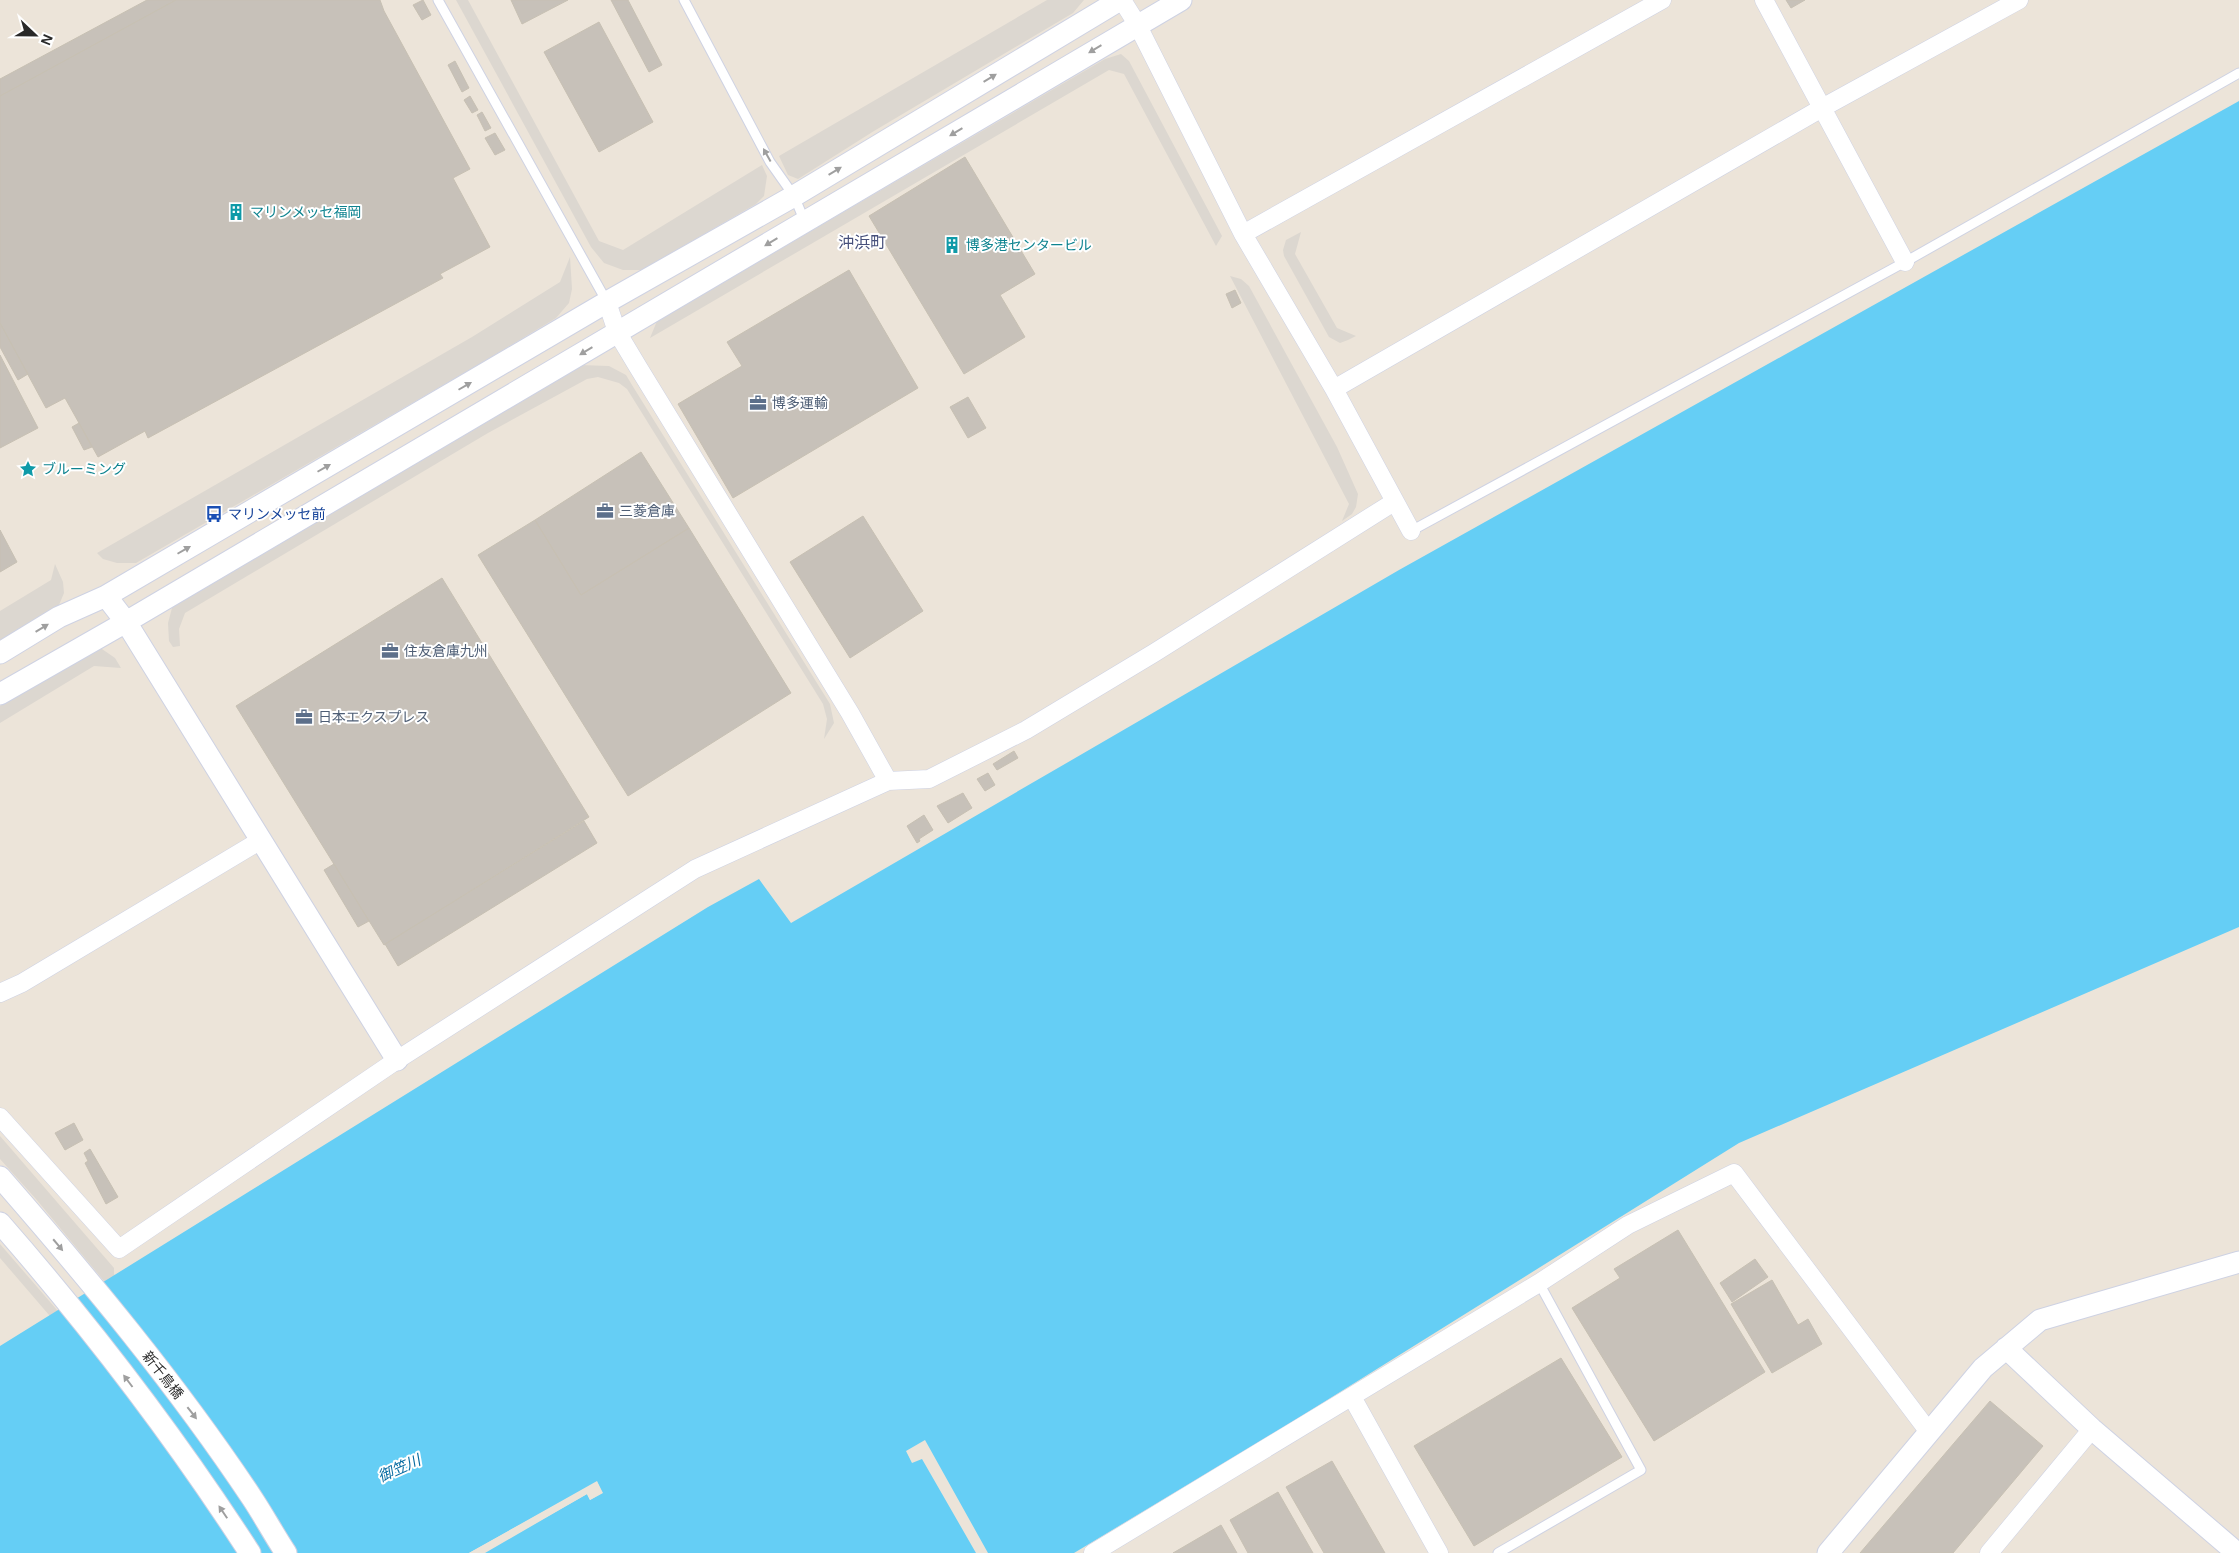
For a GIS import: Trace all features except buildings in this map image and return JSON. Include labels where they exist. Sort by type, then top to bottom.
[{"type":"street","points":[[0,653],[59,617],[106,596],[607,302],[794,196],[1121,0],[1137,24],[1243,234],[1334,389],[1411,531]]},
{"type":"street","points":[[0,694],[126,622],[1137,24],[1181,0]]},
{"type":"street","points":[[1243,234],[1662,0]]},
{"type":"street","points":[[1764,0],[1905,262]]},
{"type":"street","points":[[1334,389],[1822,108],[2019,0]]},
{"type":"street","points":[[607,302],[617,332],[850,713],[888,781]]},
{"type":"street","points":[[0,1117],[119,1250],[397,1060],[695,869],[888,781],[929,779],[1026,730],[1154,653],[1394,502]]},
{"type":"street","points":[[106,596],[126,622],[397,1060]]},
{"type":"street","points":[[0,993],[22,983],[261,840]]},
{"type":"street","points":[[1092,1553],[1540,1283],[1628,1225],[1734,1172],[1929,1432]]},
{"type":"street","name":"新千鳥橋","points":[[0,1177],[93,1287],[198,1420],[252,1498],[286,1553]]},
{"type":"street","points":[[2,1225],[68,1304],[173,1440],[250,1553]]},
{"type":"street","points":[[1828,1553],[1983,1368],[2040,1320],[2239,1262]]},
{"type":"street","points":[[2006,1348],[2092,1429],[2237,1553]]},
{"type":"street","points":[[1352,1397],[1439,1553]]},
{"type":"street","points":[[1989,1553],[2092,1429]]},
{"type":"lane","points":[[438,0],[607,302]]},
{"type":"lane","points":[[684,0],[770,162],[794,196],[805,222]]},
{"type":"lane","points":[[1411,531],[1905,262],[2239,73]]},
{"type":"lane","points":[[1498,1553],[1641,1470],[1540,1283]]},
{"type":"shaded area","points":[[456,0],[468,0],[599,241],[623,250],[762,165],[767,176],[764,196],[756,204],[642,270],[623,270],[604,263],[591,247]]},
{"type":"shaded area","points":[[1047,0],[1084,0],[1073,13],[874,131],[798,179],[788,175],[779,156]]},
{"type":"shaded area","points":[[1121,54],[1129,61],[1222,236],[1216,246],[1124,74],[1109,70],[650,338],[657,321],[1105,59]]},
{"type":"shaded area","points":[[1301,232],[1295,254],[1337,328],[1356,336],[1348,340],[1340,343],[1329,337],[1284,256],[1283,250],[1286,240]]},
{"type":"shaded area","points":[[570,257],[572,289],[569,303],[556,318],[136,563],[117,563],[103,559],[97,553],[472,337],[560,282]]},
{"type":"shaded area","points":[[1230,276],[1241,279],[1249,286],[1337,447],[1358,494],[1356,507],[1352,514],[1342,521],[1349,504]]},
{"type":"shaded area","points":[[580,365],[609,366],[626,375],[830,704],[834,723],[824,739],[827,719],[823,704],[627,389],[619,383],[598,377],[587,379],[488,433],[185,613],[179,629],[180,646],[173,647],[169,641],[168,623],[172,608],[178,600],[481,425]]},
{"type":"shaded area","points":[[55,564],[63,582],[64,593],[59,605],[51,616],[0,644],[0,611],[51,580]]},
{"type":"shaded area","points":[[102,649],[115,658],[121,668],[94,666],[0,723],[0,706],[92,650]]},
{"type":"shaded area","points":[[0,1136],[114,1268],[114,1274],[207,1412],[104,1281],[0,1159]]},
{"type":"shaded area","points":[[0,1244],[57,1310],[110,1376],[49,1315],[0,1258]]},
{"type":"water","name":"御笠川","points":[[2239,101],[2239,927],[1739,1143],[1292,1422],[1074,1553],[485,1553],[587,1494],[590,1500],[602,1493],[597,1482],[469,1553],[0,1553],[0,1346],[708,907],[759,879],[791,923],[1399,570]]},
{"type":"pier","points":[[925,1440],[988,1553],[976,1553],[922,1459],[912,1463],[906,1451]]},
{"type":"pier","points":[[597,1481],[603,1493],[590,1500],[587,1494],[483,1553],[586,1492],[589,1492],[591,1496],[599,1492],[596,1485],[474,1553],[469,1553]]},
{"type":"place","name":"マリンメッセ福岡","points":[[236,212]]},
{"type":"place","name":"博多港センタービル","points":[[952,245]]},
{"type":"place","name":"博多運輸","points":[[758,403]]},
{"type":"place","name":"ブルーミング","points":[[28,469]]},
{"type":"place","name":"三菱倉庫","points":[[605,511]]},
{"type":"place","name":"マリンメッセ前","points":[[214,514]]},
{"type":"place","name":"住友倉庫九州","points":[[390,651]]},
{"type":"place","name":"日本エクスプレス","points":[[304,717]]},
{"type":"district","name":"沖浜町","points":[[862,242]]}]
